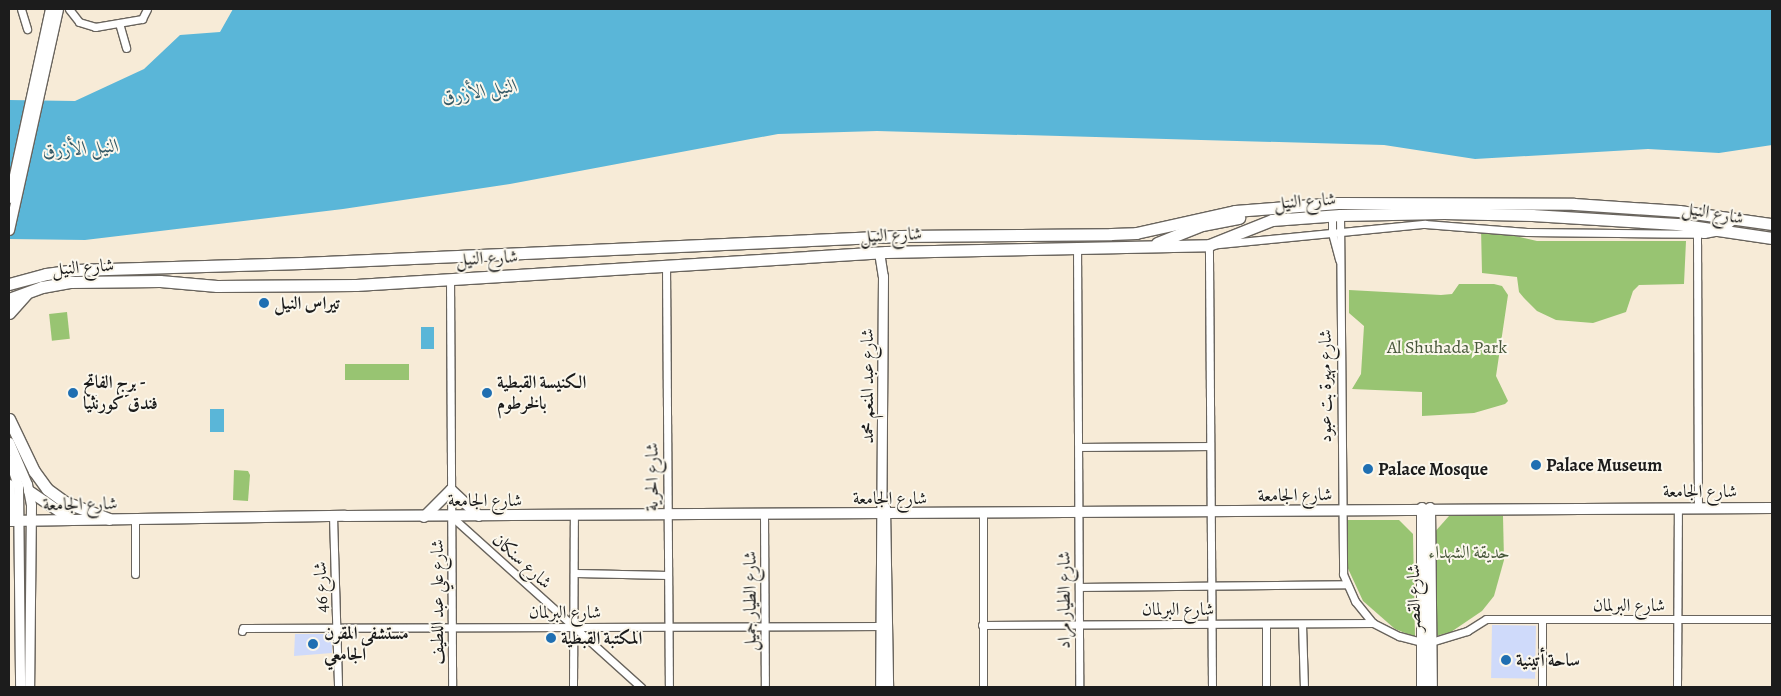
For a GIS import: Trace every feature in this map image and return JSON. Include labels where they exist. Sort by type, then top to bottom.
[{"type":"main road","name":"شارع النيل","points":[[9,284],[46,274],[76,270],[971,234],[1136,233],[1214,214],[1273,207],[1335,203],[1532,203],[1704,214],[1772,224]]},
{"type":"main road","points":[[1335,203],[1336,215]]},
{"type":"main road","points":[[1148,246],[1202,225],[1268,214],[1273,207]]},
{"type":"main road","name":"شارع النيل","points":[[9,299],[29,291],[70,282],[307,286],[882,252],[1209,246],[1272,220],[1336,215],[1484,213],[1720,231],[1772,238]]},
{"type":"main road","points":[[1697,230],[1704,214]]},
{"type":"main road","points":[[1746,236],[1748,228],[1754,222]]},
{"type":"main road","points":[[967,249],[975,243],[971,234]]},
{"type":"main road","points":[[9,313],[29,291]]},
{"type":"main road","points":[[9,419],[38,476],[48,489],[66,502],[108,519]]},
{"type":"main road","points":[[28,488],[73,520]]},
{"type":"main road","points":[[424,516],[451,490],[479,516]]},
{"type":"main road","name":"شارع الجامعة","points":[[13,521],[334,516],[1080,514],[1340,511],[1426,508],[1698,506],[1772,508]]},
{"type":"main road","name":"شارع القصر","points":[[1422,687],[1426,642],[1426,508]]},
{"type":"main road","name":"شارع القصر","points":[[1426,642],[1432,687]]},
{"type":"street","points":[[22,9],[27,29]]},
{"type":"street","points":[[9,198],[50,9]]},
{"type":"street","points":[[9,230],[58,9]]},
{"type":"street","points":[[69,9],[78,22],[95,27],[142,20],[147,9]]},
{"type":"street","points":[[119,23],[126,48]]},
{"type":"street","points":[[1336,215],[1341,232],[1339,260]]},
{"type":"street","points":[[1336,215],[1332,233],[1339,260]]},
{"type":"street","points":[[1720,231],[1735,219]]},
{"type":"street","points":[[1212,687],[1209,246],[1341,232],[1452,224],[1527,232],[1697,230],[1698,506]]},
{"type":"street","name":"شارع الطيار مراد","points":[[1077,247],[1080,447],[1079,687]]},
{"type":"street","name":"شارع عبد المنعم محمد","points":[[882,252],[884,626],[888,687]]},
{"type":"street","name":"شارع مهيرة بت عبود","points":[[1339,260],[1341,561],[1346,584]]},
{"type":"street","name":"شارع الحرية","points":[[666,266],[669,687]]},
{"type":"street","name":"شارع علي عبد اللطيف","points":[[450,277],[452,687]]},
{"type":"street","points":[[9,442],[20,477],[13,521]]},
{"type":"street","points":[[1080,447],[1209,446]]},
{"type":"street","points":[[9,459],[28,488],[29,687]]},
{"type":"street","points":[[28,488],[38,476]]},
{"type":"street","points":[[9,484],[13,521],[20,687]]},
{"type":"street","points":[[1677,687],[1678,507]]},
{"type":"street","points":[[983,514],[983,687]]},
{"type":"street","name":"شارع الطيار جميل","points":[[764,515],[765,687]]},
{"type":"street","name":"شارع 46","points":[[334,516],[338,687]]},
{"type":"street","name":"شارع سنكان","points":[[452,516],[641,687]]},
{"type":"street","points":[[573,687],[573,627],[576,573],[574,516]]},
{"type":"street","points":[[134,574],[135,519]]},
{"type":"street","points":[[576,573],[668,575]]},
{"type":"street","points":[[1080,587],[1346,584],[1373,623],[1399,636],[1426,642]]},
{"type":"street","name":"شارع البرلمان","points":[[1426,642],[1467,631],[1486,619],[1772,619]]},
{"type":"street","points":[[1542,620],[1542,687]]},
{"type":"street","name":"شارع البرلمان","points":[[982,625],[1373,623]]},
{"type":"street","points":[[1266,624],[1266,687]]},
{"type":"street","points":[[1302,624],[1304,687]]},
{"type":"street","name":"شارع البرلمان","points":[[242,630],[765,625],[884,626]]},
{"type":"street","name":"شارع عبد المنعم محمد","points":[[880,687],[884,626]]},
{"type":"shaded area","points":[[1492,625],[1536,626],[1535,679],[1491,678]]},
{"type":"shaded area","name":"مستشفى المقرن الجامعي","points":[[295,634],[332,634],[332,653],[294,656]]},
{"type":"green space","points":[[1481,228],[1537,241],[1686,241],[1684,284],[1639,285],[1633,291],[1626,312],[1593,323],[1556,320],[1537,311],[1524,298],[1519,292],[1517,277],[1482,273]]},
{"type":"green space","name":"Al Shuhada Park","points":[[1459,284],[1494,284],[1502,286],[1508,295],[1496,376],[1508,401],[1505,404],[1474,413],[1422,416],[1422,392],[1352,389],[1361,374],[1364,326],[1349,313],[1349,290],[1441,295],[1452,294]]},
{"type":"green space","points":[[67,312],[70,339],[52,341],[49,314]]},
{"type":"green space","points":[[345,364],[409,364],[409,380],[345,380]]},
{"type":"green space","points":[[234,470],[248,471],[250,475],[248,501],[233,500]]},
{"type":"green space","name":"حديقة الشهداء","points":[[1449,516],[1503,516],[1504,560],[1494,596],[1482,611],[1451,632],[1432,637],[1433,534]]},
{"type":"green space","name":"حديقة الشهداء","points":[[1346,520],[1399,520],[1413,534],[1415,637],[1395,629],[1363,601],[1345,562]]},
{"type":"water","name":"النيل الأزرق","points":[[233,9],[1772,9],[1772,145],[1719,153],[1648,149],[1475,159],[1384,145],[877,131],[778,134],[510,184],[343,209],[85,240],[9,239],[9,100],[75,101],[144,69],[180,35],[220,32]]},
{"type":"water","points":[[421,327],[434,327],[434,349],[421,349]]},
{"type":"water","points":[[210,409],[224,409],[224,432],[210,432]]},
{"type":"place","name":"تيراس النيل","points":[[264,303]]},
{"type":"place","name":"برج الفاتح - فندق كورنثيا","points":[[73,393]]},
{"type":"place","name":"الكنيسة القبطية بالخرطوم","points":[[487,393]]},
{"type":"place","name":"Palace Museum","points":[[1536,465]]},
{"type":"place","name":"Palace Mosque","points":[[1368,469]]},
{"type":"place","name":"المكتبة القبطية","points":[[551,638]]},
{"type":"place","name":"مستشفى المقرن الجامعي","points":[[313,644]]},
{"type":"place","name":"ساحة أتينية","points":[[1506,660]]}]
